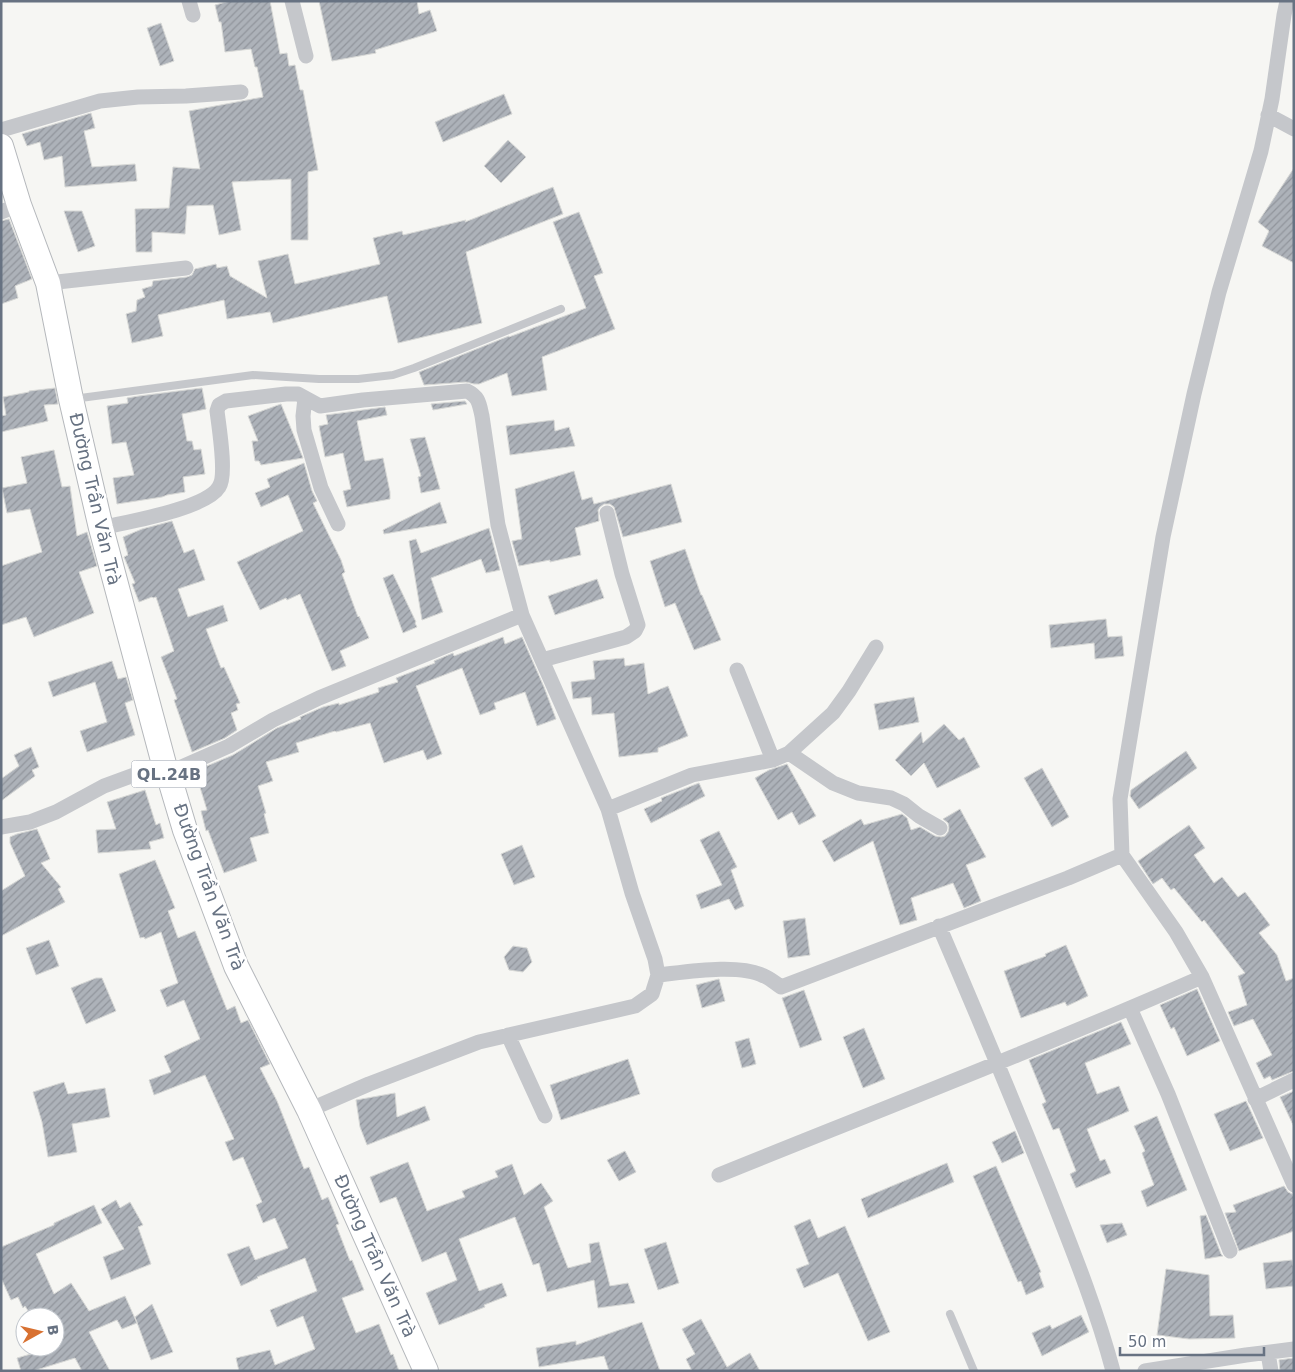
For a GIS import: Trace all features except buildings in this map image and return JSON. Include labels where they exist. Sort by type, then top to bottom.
[{"type":"main road","name":"Đường Trần Văn Trà","points":[[1,146],[10,208],[48,283],[71,399],[101,528],[166,768],[185,830],[236,966],[309,1110],[426,1371]]},
{"type":"street","points":[[292,1],[306,56]]},
{"type":"street","points":[[1287,1],[1272,99],[1261,150],[1219,292],[1194,394],[1163,537],[1120,799],[1122,855],[1176,932],[1202,977],[1294,1185]]},
{"type":"street","points":[[1,130],[100,101],[138,97],[241,92]]},
{"type":"street","points":[[1268,115],[1294,129]]},
{"type":"street","points":[[48,283],[186,268]]},
{"type":"street","points":[[101,528],[177,511],[208,498],[220,487],[223,474],[217,411],[220,405],[226,401],[298,394],[320,406],[363,400],[467,391],[479,401],[498,525],[522,616],[608,809],[632,893],[655,959],[658,975],[652,994],[635,1006],[479,1042],[369,1084],[309,1110]]},
{"type":"street","points":[[305,398],[304,430],[320,488],[338,524]]},
{"type":"street","points":[[542,660],[626,637],[636,631],[638,625],[622,574],[607,513]]},
{"type":"street","points":[[1,827],[30,822],[56,812],[104,786],[166,768],[229,746],[273,720],[319,698],[522,616]]},
{"type":"street","points":[[608,809],[692,775],[773,760],[789,752],[833,713],[876,647]]},
{"type":"street","points":[[737,670],[773,760]]},
{"type":"street","points":[[789,752],[833,783],[858,792],[891,798],[904,804],[919,816],[940,828]]},
{"type":"street","points":[[658,975],[727,969],[740,970],[763,975],[781,987],[1068,878],[1122,855]]},
{"type":"street","points":[[939,926],[998,1063],[1069,1241],[1105,1340],[1114,1371]]},
{"type":"street","points":[[719,1175],[998,1063],[1202,977]]},
{"type":"street","points":[[1130,1008],[1168,1094],[1230,1251]]},
{"type":"street","points":[[508,1034],[546,1116]]},
{"type":"street","points":[[1255,1098],[1294,1080]]},
{"type":"street","points":[[1145,1371],[1294,1349]]},
{"type":"street","points":[[1268,1353],[1271,1371]]},
{"type":"lane","points":[[71,399],[253,375],[358,379],[393,375],[561,309]]},
{"type":"lane","points":[[950,1314],[974,1371]]}]
